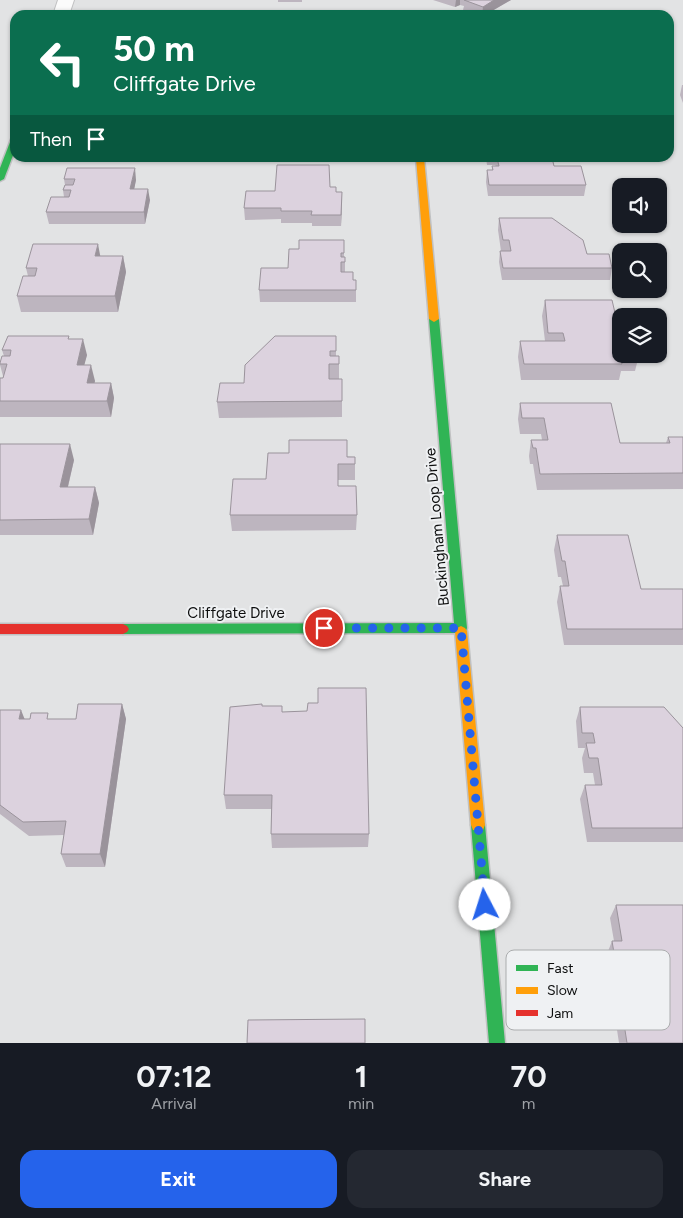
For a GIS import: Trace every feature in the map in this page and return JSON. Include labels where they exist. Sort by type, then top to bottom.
[{"type":"street","points":[[0,179],[10,152]]},
{"type":"street","name":"Buckingham Loop Drive","points":[[420,162],[497,1043]]},
{"type":"street","name":"Cliffgate Drive","points":[[6,629],[461,628]]},
{"type":"building","points":[[464,0],[494,0],[483,7]]},
{"type":"building","points":[[498,162],[553,162],[554,166],[581,166],[586,185],[489,185],[487,170],[493,170],[492,166],[499,166]]},
{"type":"building","points":[[277,165],[329,165],[330,187],[336,187],[336,192],[342,192],[341,215],[311,215],[312,211],[281,211],[281,208],[244,208],[246,191],[275,191]]},
{"type":"building","points":[[67,168],[135,168],[130,189],[148,189],[144,212],[46,212],[51,197],[69,197],[71,190],[63,190],[65,185],[73,185],[75,179],[64,179]]},
{"type":"building","points":[[499,218],[552,218],[583,240],[587,254],[609,254],[612,268],[503,268],[500,251],[511,251],[509,240],[503,240]]},
{"type":"building","points":[[299,240],[344,240],[344,253],[341,253],[341,257],[345,257],[345,262],[341,262],[341,272],[353,272],[353,280],[356,280],[356,290],[259,290],[261,268],[288,268],[289,249],[299,249]]},
{"type":"building","points":[[33,244],[98,244],[95,256],[123,256],[115,296],[17,296],[23,276],[35,276],[37,268],[26,268]]},
{"type":"building","points":[[545,300],[612,300],[614,308],[612,308],[612,363],[622,364],[524,364],[520,341],[565,341],[563,333],[548,333]]},
{"type":"building","points":[[8,336],[69,336],[68,339],[83,339],[77,365],[91,365],[87,383],[111,383],[107,401],[0,401],[0,378],[3,378],[7,364],[0,363],[2,356],[10,356],[11,350],[2,350]]},
{"type":"building","points":[[275,336],[336,336],[336,351],[330,351],[330,356],[339,356],[339,364],[329,364],[329,379],[342,379],[342,401],[217,402],[220,383],[244,383],[245,365]]},
{"type":"building","points":[[520,403],[611,403],[620,443],[670,443],[668,437],[683,437],[683,473],[540,474],[536,448],[533,448],[531,440],[548,440],[544,418],[522,418]]},
{"type":"building","points":[[289,440],[347,440],[347,457],[355,457],[355,464],[338,464],[338,486],[356,486],[357,515],[230,515],[233,479],[266,479],[268,453],[289,453]]},
{"type":"building","points":[[0,444],[70,444],[60,487],[95,487],[89,519],[0,520]]},
{"type":"building","points":[[557,535],[628,535],[641,589],[683,589],[683,629],[567,629],[560,586],[569,586],[565,561],[562,561]]},
{"type":"building","points":[[318,688],[366,688],[369,834],[271,834],[272,795],[224,795],[230,707],[262,704],[262,706],[282,706],[282,712],[307,711],[308,703],[318,703]]},
{"type":"building","points":[[78,704],[122,704],[100,854],[61,854],[66,821],[23,822],[0,805],[0,710],[21,710],[19,719],[30,719],[31,713],[48,713],[47,719],[76,719]]},
{"type":"building","points":[[580,707],[664,707],[683,728],[683,828],[592,828],[585,785],[602,785],[598,758],[589,758],[586,743],[595,743],[593,733],[582,733]]},
{"type":"building","points":[[616,905],[683,905],[683,1043],[627,1043],[625,1030],[670,1030],[670,950],[614,950],[612,941],[622,941]]},
{"type":"building","points":[[365,1019],[365,1043],[247,1043],[248,1020]]},
{"type":"traffic: fast","points":[[0,179],[10,152]]},
{"type":"traffic: fast","points":[[434,319],[461,631]]},
{"type":"traffic: fast","points":[[123,629],[461,628]]},
{"type":"traffic: fast","points":[[478,825],[497,1043]]},
{"type":"traffic: slow","points":[[420,162],[434,319]]},
{"type":"traffic: slow","points":[[461,631],[478,825]]},
{"type":"traffic: jam","points":[[0,629],[123,629]]},
{"type":"route","points":[[324,628],[461,628],[485,905]]}]
